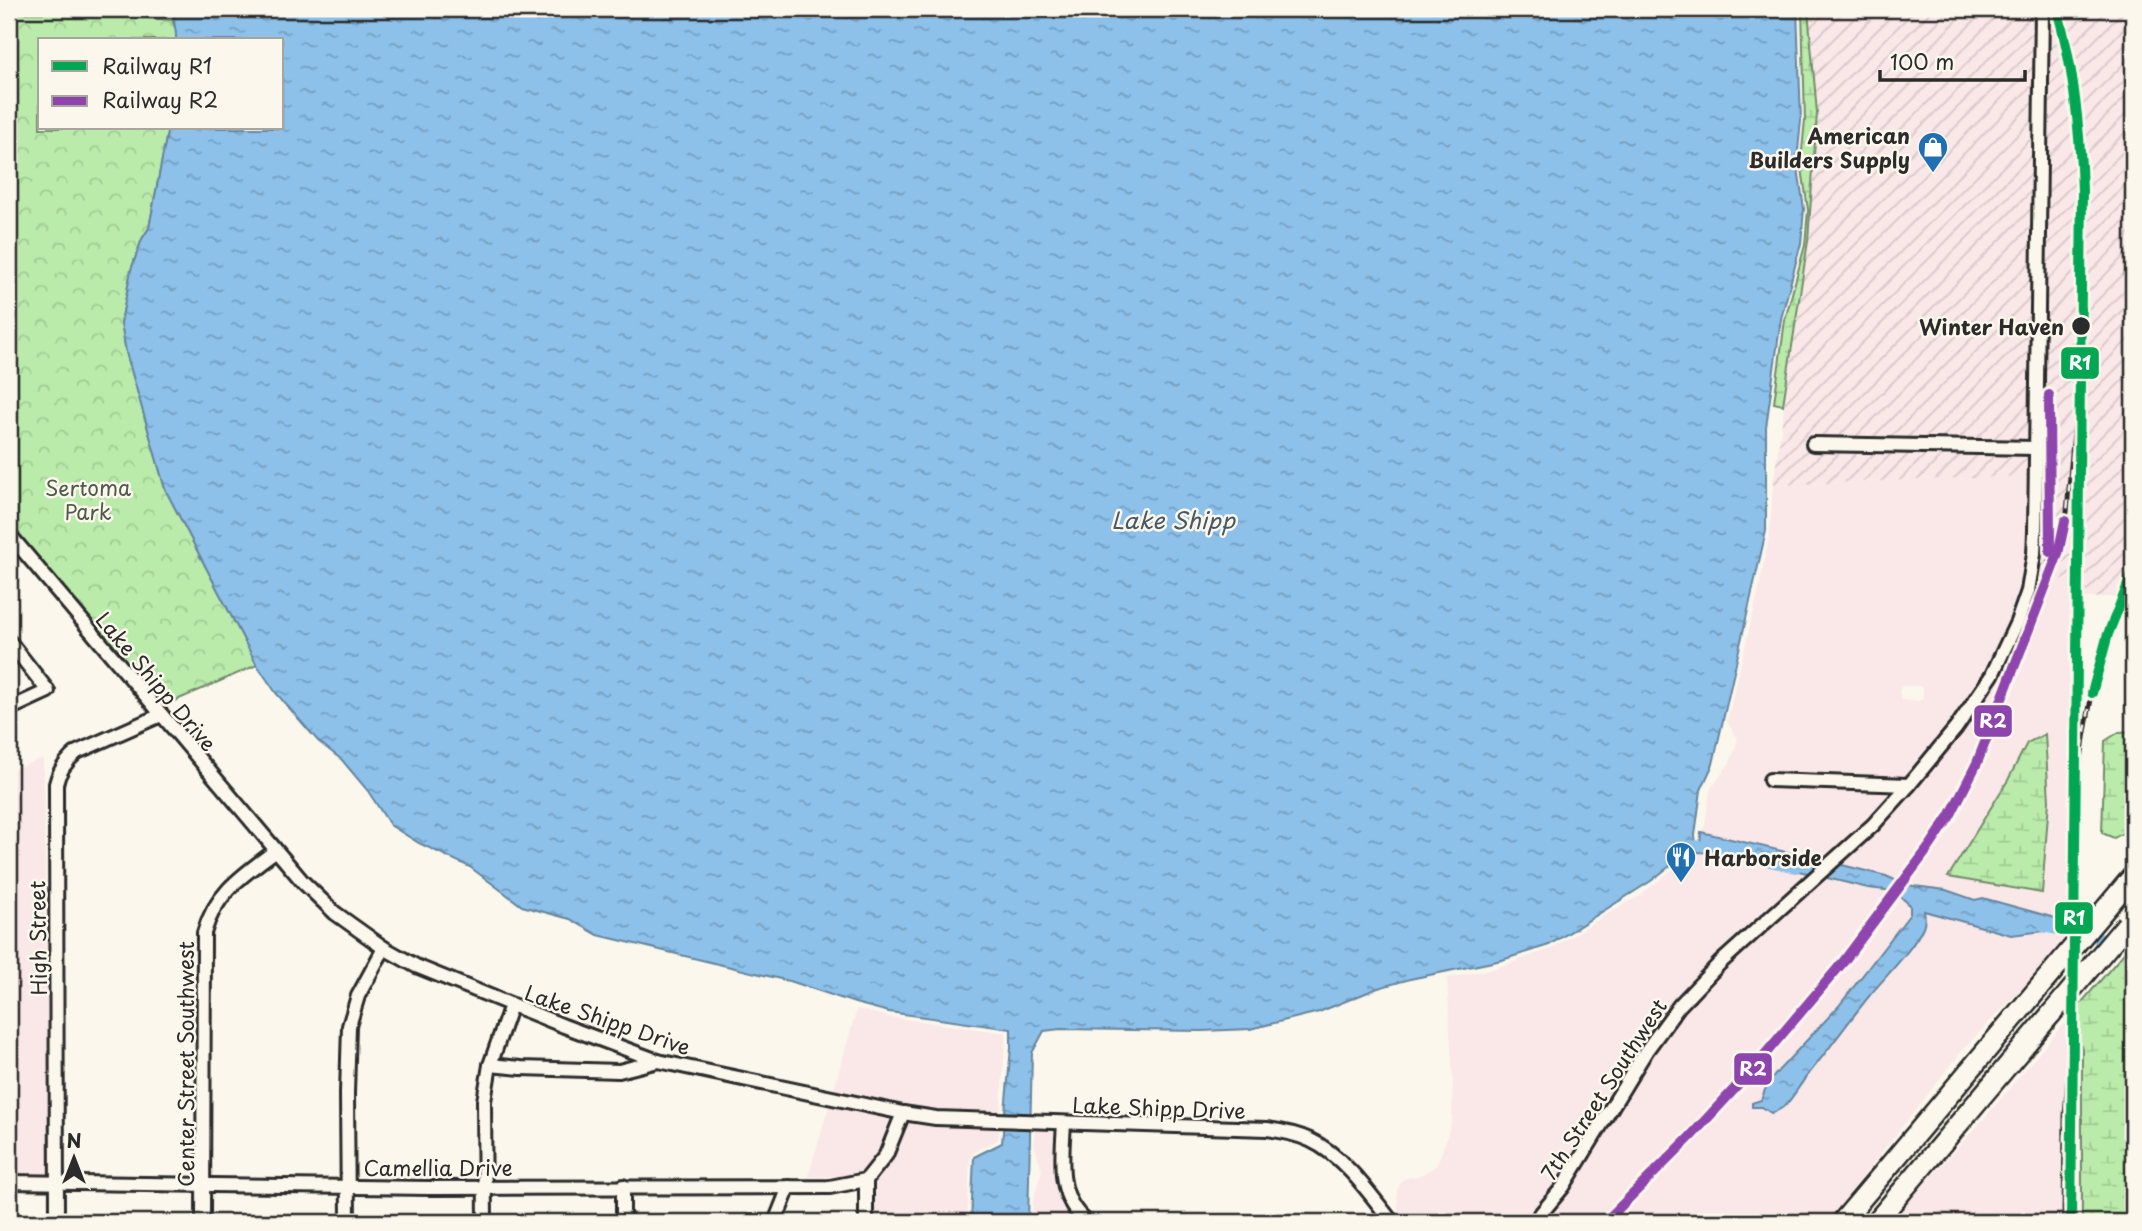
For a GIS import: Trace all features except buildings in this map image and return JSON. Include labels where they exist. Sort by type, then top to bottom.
[{"type":"highway","points":[[1842,1222],[2133,876]]},
{"type":"highway","points":[[1876,1222],[2130,920]]},
{"type":"street","name":"7th Street Southwest","points":[[1534,1222],[1563,1187],[1646,1051],[1679,1006],[1720,963],[1873,825],[1909,785],[1956,728],[1986,684],[2017,622],[2028,590],[2034,554],[2042,9]]},
{"type":"street","points":[[1813,444],[2036,447]]},
{"type":"street","name":"Lake Shipp Drive","points":[[9,534],[303,883],[335,913],[384,948],[416,965],[511,1005],[658,1061],[904,1113],[989,1121],[1267,1129],[1300,1136],[1312,1140],[1335,1157],[1392,1222]]},
{"type":"street","points":[[9,641],[48,691],[9,709]]},
{"type":"street","name":"High Street","points":[[57,1222],[56,784],[61,769],[77,752],[161,715]]},
{"type":"street","points":[[1770,780],[1909,785]]},
{"type":"street","name":"Center Street Southwest","points":[[203,1222],[204,933],[210,912],[221,896],[275,851]]},
{"type":"street","points":[[348,1222],[349,1026],[358,996],[384,948]]},
{"type":"street","points":[[485,1222],[484,1101],[490,1065],[511,1005]]},
{"type":"street","points":[[490,1065],[619,1071],[658,1061]]},
{"type":"street","points":[[866,1222],[866,1180],[886,1155],[904,1113]]},
{"type":"street","points":[[1058,1123],[1065,1193],[1072,1206],[1087,1222]]},
{"type":"street","name":"Camellia Drive","points":[[9,1182],[348,1187],[830,1187],[866,1180]]},
{"type":"street","points":[[622,1186],[623,1222]]},
{"type":"street","points":[[775,1222],[789,1186]]},
{"type":"shaded area","points":[[1808,9],[2037,9],[2031,442],[1809,438],[1808,449],[2031,453],[2029,553],[2026,572],[2029,476],[1773,485],[1808,241],[1817,113]]},
{"type":"shaded area","points":[[2047,12],[2133,13],[2133,579],[2124,597],[2079,598],[2078,583],[2036,574]]},
{"type":"shaded area","points":[[2029,476],[2026,572],[2023,589],[2003,642],[1982,681],[1953,724],[1907,780],[1765,775],[1765,785],[1898,790],[1869,821],[1824,861],[1701,832],[1705,826],[1710,790],[1730,763],[1738,740],[1727,721],[1770,533],[1773,485]],"holes":[[[1902,686],[1920,686],[1923,698],[1919,701],[1901,700],[1899,690]]]},
{"type":"shaded area","points":[[2036,574],[2079,583],[2081,651],[2077,924],[1983,898],[1975,900],[1946,890],[1906,885],[1886,876],[1838,864],[1914,791],[1996,678],[2022,625]],"holes":[[[2045,734],[2049,801],[2042,893],[1948,876],[2008,780]]]},
{"type":"shaded area","points":[[43,758],[51,1176],[9,1176],[9,771]]},
{"type":"shaded area","points":[[1695,852],[1732,853],[1780,862],[1790,869],[1811,874],[1717,959],[1560,1184],[1527,1222],[1399,1222],[1397,1190],[1403,1179],[1421,1175],[1436,1166],[1452,1120],[1453,1082],[1447,978],[1493,969],[1551,949],[1641,896]]},
{"type":"shaded area","points":[[1823,877],[1894,891],[1910,905],[1910,914],[1761,1100],[1755,1101],[1765,1110],[1788,1103],[1839,1034],[1903,956],[1923,910],[2011,935],[2062,929],[2076,933],[1965,1047],[1827,1222],[1541,1222],[1650,1055],[1683,1010],[1723,968]]},
{"type":"shaded area","points":[[857,1009],[889,1017],[1006,1033],[1000,1115],[936,1112],[833,1092]]},
{"type":"shaded area","points":[[2076,1009],[2075,1035],[2082,1048],[2082,1222],[1890,1222],[1982,1121]]},
{"type":"shaded area","points":[[830,1103],[896,1117],[882,1152],[864,1175],[808,1177]]},
{"type":"shaded area","points":[[907,1119],[999,1127],[998,1140],[977,1150],[970,1157],[967,1222],[871,1222],[872,1182]]},
{"type":"shaded area","points":[[1035,1128],[1059,1129],[1058,1185],[1068,1210],[1079,1222],[1032,1222],[1033,1201],[1042,1170],[1034,1143]]},
{"type":"green space","points":[[1802,9],[1808,9],[1817,113],[1808,241],[1783,405],[1774,403],[1785,320],[1805,245],[1808,210],[1801,161],[1805,120]]},
{"type":"green space","name":"Sertoma Park","points":[[9,13],[86,13],[172,20],[176,38],[38,38],[38,130],[168,130],[149,228],[142,239],[131,270],[121,323],[126,352],[165,489],[257,665],[163,706],[9,524]]},
{"type":"green space","points":[[2133,731],[2133,821],[2123,833],[2114,838],[2102,833],[2105,741],[2119,732]]},
{"type":"green space","points":[[2045,734],[2049,801],[2042,893],[1948,877],[2008,780],[2027,743]]},
{"type":"green space","points":[[2129,947],[2133,948],[2133,1222],[2082,1222],[2082,1048],[2075,1035],[2076,1009]]},
{"type":"water","name":"Lake Shipp","points":[[174,9],[1797,9],[1801,120],[1797,161],[1804,209],[1801,243],[1781,319],[1766,427],[1766,531],[1713,764],[1701,790],[1696,845],[1651,881],[1549,945],[1502,960],[1410,979],[1378,988],[1319,1012],[1250,1029],[1044,1031],[1032,1053],[1028,1222],[971,1222],[974,1157],[1002,1143],[1011,1029],[889,1012],[793,982],[598,935],[570,919],[522,906],[470,867],[419,843],[390,825],[368,791],[342,760],[318,741],[276,693],[257,665],[165,489],[126,352],[121,323],[131,270],[142,239],[149,228],[168,130],[284,130],[284,38],[176,38]]},
{"type":"water","points":[[1701,832],[1824,861],[1811,874],[1790,869],[1779,862],[1732,853],[1695,852],[1700,846]]},
{"type":"water","points":[[1838,864],[1886,876],[1906,885],[1946,890],[1975,900],[1983,898],[2084,926],[2078,933],[2062,929],[2011,935],[1924,911],[1924,925],[1906,953],[1862,1005],[1787,1103],[1771,1113],[1762,1107],[1752,1107],[1752,1103],[1761,1100],[1767,1085],[1779,1070],[1838,1007],[1910,914],[1910,905],[1894,891],[1823,877]]},
{"type":"waterway","points":[[1696,845],[1796,868]]},
{"type":"waterway","points":[[2043,927],[2133,945]]},
{"type":"railway","points":[[1605,1222],[1690,1137],[1803,1011],[1887,905],[1950,816],[1977,763],[2058,554],[2067,512],[2081,349]]},
{"type":"railway","points":[[2049,395],[2049,561]]},
{"type":"railway","points":[[2075,828],[2081,755],[2094,684],[2110,629],[2133,572]]},
{"type":"railway","points":[[2064,1222],[2065,1117],[2074,981]]},
{"type":"rail line","name":"R1","points":[[2057,9],[2075,98],[2082,190],[2071,1222]]},
{"type":"rail line","name":"R2","points":[[2049,395],[2050,552]]},
{"type":"rail line","name":"R2","points":[[1605,1222],[1750,1072],[1844,961],[1950,816],[1977,763],[2058,554],[2065,521]]},
{"type":"rail line","name":"R1","points":[[2092,693],[2108,634],[2133,572]]},
{"type":"place","name":"American Builders Supply","points":[[1933,174]]},
{"type":"place","name":"Winter Haven","points":[[2081,326]]},
{"type":"place","name":"Harborside","points":[[1681,884]]}]
